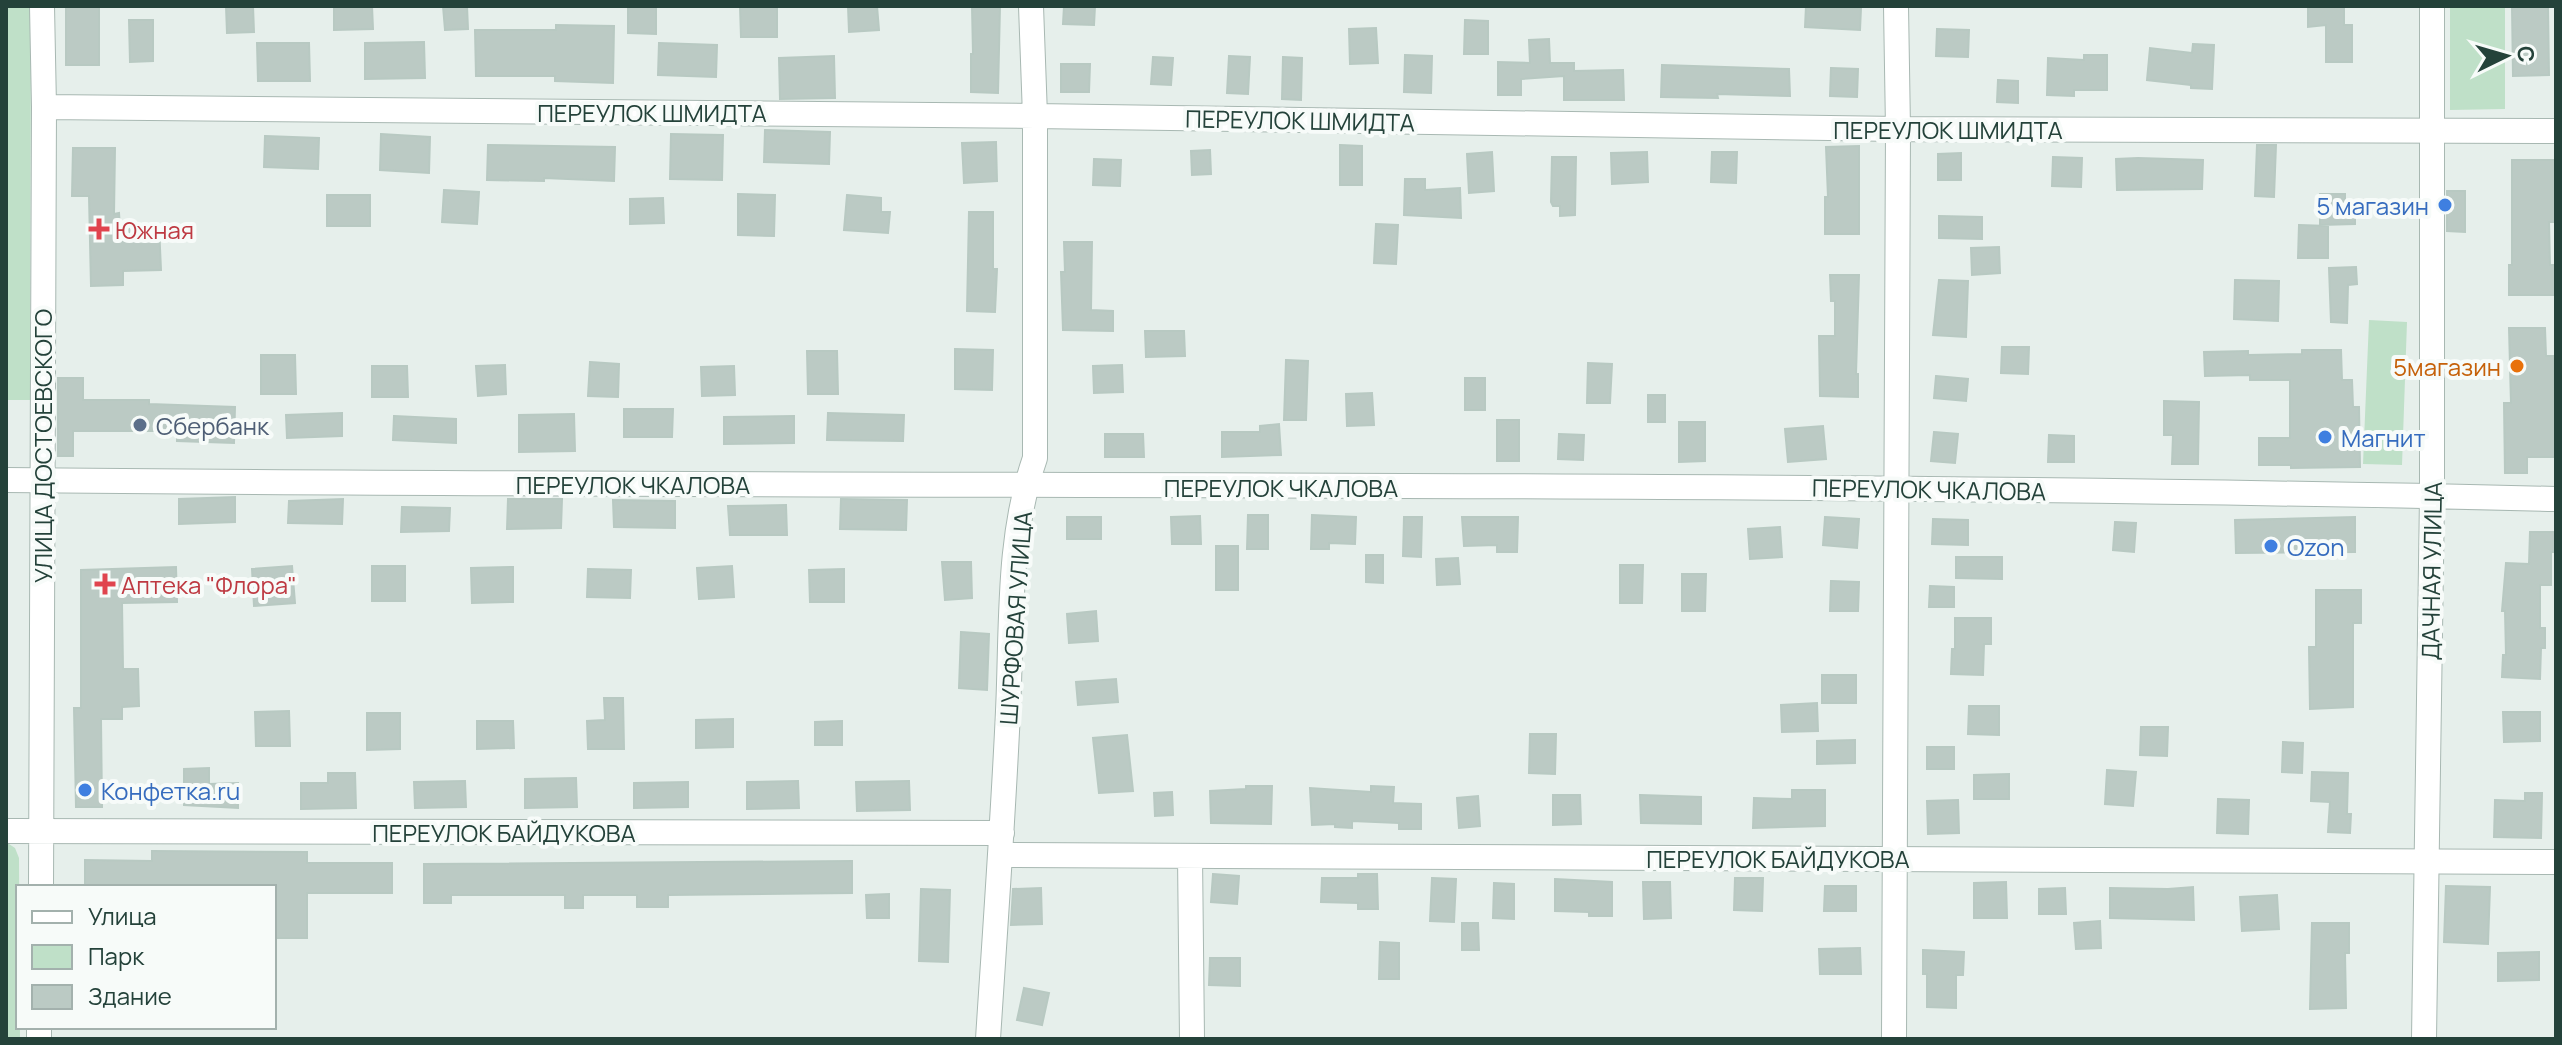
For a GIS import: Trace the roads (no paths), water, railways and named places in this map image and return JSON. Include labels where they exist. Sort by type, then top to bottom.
[{"type":"street","name":"УЛИЦА ДОСТОЕВСКОГО","points":[[41,885],[42,6]]},
{"type":"street","name":"ШУРФОВАЯ УЛИЦА","points":[[988,1039],[1002,844],[1016,544],[1025,487],[1035,458],[1035,116],[1031,6]]},
{"type":"street","points":[[1894,1039],[1896,6]]},
{"type":"street","name":"ДАЧНАЯ УЛИЦА","points":[[2424,1039],[2432,496],[2432,6]]},
{"type":"street","name":"ПЕРЕУЛОК ШМИДТА","points":[[44,107],[1035,116],[1898,129],[2556,131]]},
{"type":"street","name":"ПЕРЕУЛОК ЧКАЛОВА","points":[[6,480],[1025,487],[1896,488],[2556,499]]},
{"type":"street","name":"ПЕРЕУЛОК БАЙДУКОВА","points":[[6,831],[1002,844],[1190,856],[2556,862]]},
{"type":"street","points":[[1190,856],[1192,1039]]},
{"type":"place","name":"5 магазин","points":[[2445,205]]},
{"type":"place","name":"Южная","points":[[99,229]]},
{"type":"place","name":"5магазин","points":[[2517,366]]},
{"type":"place","name":"Сбербанк","points":[[140,425]]},
{"type":"place","name":"Магнит","points":[[2325,437]]},
{"type":"place","name":"Ozon","points":[[2271,546]]},
{"type":"place","name":"Аптека \"Флора\"","points":[[105,584]]},
{"type":"place","name":"Конфетка.ru","points":[[85,790]]}]
